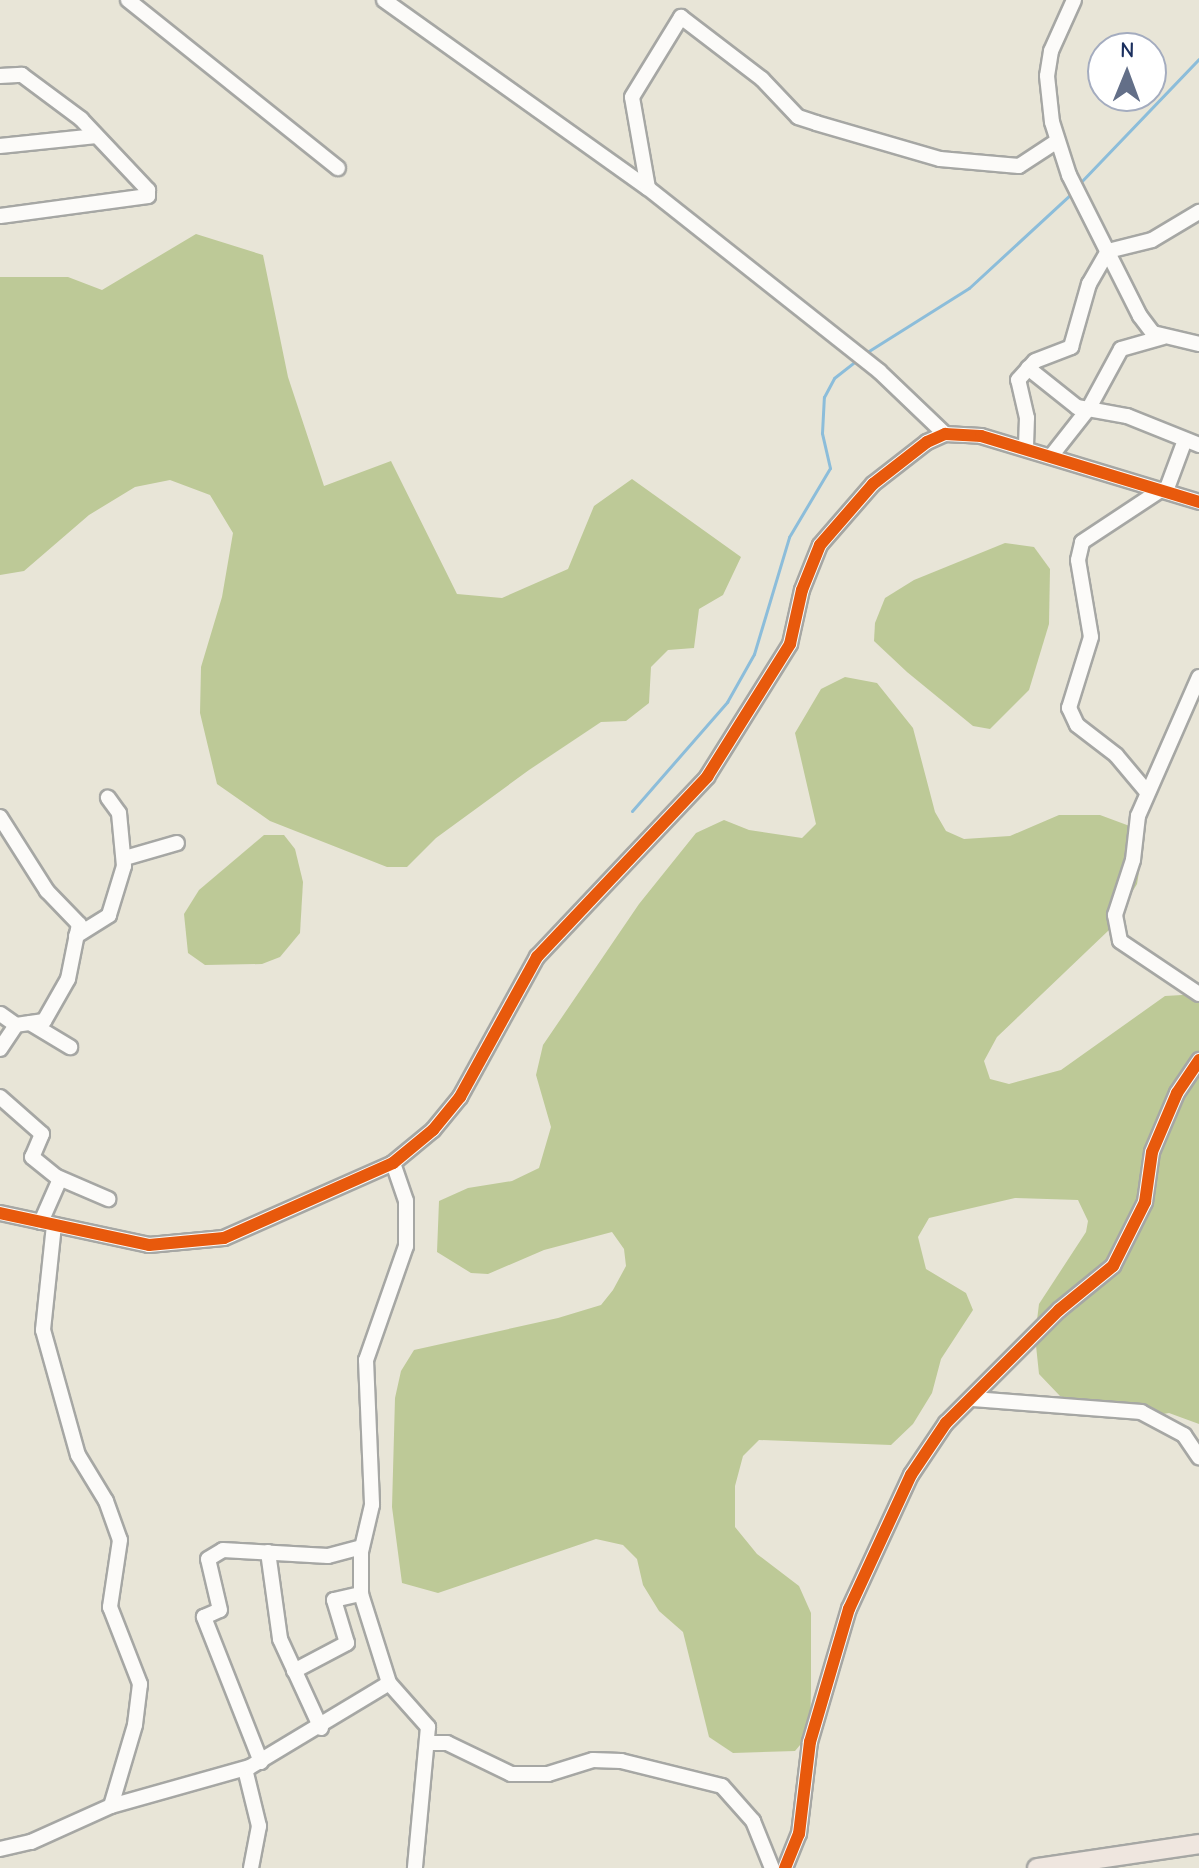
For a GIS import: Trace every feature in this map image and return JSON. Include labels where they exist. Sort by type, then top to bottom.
[{"type":"main road","points":[[1037,1868],[1199,1844]]},
{"type":"street","points":[[128,0],[338,168]]},
{"type":"street","points":[[384,0],[648,188],[879,371],[945,434],[1026,446],[1199,502]]},
{"type":"street","points":[[1074,0],[1051,51],[1047,76],[1057,141],[1140,316],[1163,337]]},
{"type":"street","points":[[648,188],[632,97],[681,17],[762,79],[798,117],[816,123],[940,159],[1019,166],[1057,141]]},
{"type":"street","points":[[0,76],[22,75],[96,136],[148,190],[148,196],[0,216]]},
{"type":"street","points":[[0,146],[96,136]]},
{"type":"street","points":[[1026,446],[1027,418],[1018,389],[1028,368],[1045,355],[1071,347],[1089,284],[1108,251],[1152,240],[1199,212]]},
{"type":"street","points":[[1052,455],[1088,410],[1121,349],[1163,337],[1199,344]]},
{"type":"street","points":[[1028,368],[1088,410],[1127,416],[1192,443],[1164,490],[1139,508],[1088,535],[1078,550],[1091,637],[1069,708],[1077,725],[1116,755],[1147,792]]},
{"type":"street","points":[[0,1213],[149,1245],[197,1243],[270,1221],[393,1163],[433,1130],[460,1097],[537,957],[707,777],[790,644],[802,590],[820,545],[842,516],[910,452],[945,434]]},
{"type":"street","points":[[1199,677],[1147,792],[1133,860],[1116,905],[1116,931],[1130,949],[1161,965],[1199,994]]},
{"type":"street","points":[[76,936],[109,915],[125,858],[119,813],[108,798]]},
{"type":"street","points":[[0,817],[47,891],[79,924],[59,1002],[44,1021],[23,1024],[0,1049]]},
{"type":"street","points":[[125,858],[177,843]]},
{"type":"street","points":[[0,1014],[70,1047]]},
{"type":"street","points":[[785,1868],[799,1834],[810,1742],[849,1609],[911,1475],[946,1423],[1059,1310],[1113,1266],[1145,1202],[1152,1152],[1177,1093],[1199,1060]]},
{"type":"street","points":[[0,1097],[42,1134],[32,1157],[60,1179],[108,1199]]},
{"type":"street","points":[[393,1163],[406,1201],[406,1246],[366,1360],[372,1505],[362,1547],[361,1594],[389,1683],[428,1727],[415,1868]]},
{"type":"street","points":[[60,1179],[47,1224],[43,1330],[78,1455],[106,1501],[120,1540],[110,1607],[140,1684],[135,1725],[111,1806]]},
{"type":"street","points":[[973,1399],[1141,1412],[1184,1435],[1199,1457]]},
{"type":"street","points":[[261,1762],[204,1617],[220,1610],[208,1559],[223,1550],[328,1556],[362,1547]]},
{"type":"street","points":[[268,1552],[280,1639],[321,1728]]},
{"type":"street","points":[[294,1671],[347,1643],[334,1600],[361,1594]]},
{"type":"street","points":[[0,1849],[31,1842],[111,1806],[245,1769],[321,1728],[389,1683]]},
{"type":"street","points":[[428,1743],[447,1743],[511,1774],[548,1774],[593,1760],[621,1761],[722,1786],[753,1821],[772,1868]]},
{"type":"street","points":[[245,1769],[259,1826],[251,1868]]},
{"type":"green space","points":[[196,234],[263,255],[288,377],[324,486],[391,461],[457,594],[502,598],[568,569],[594,506],[632,479],[741,557],[723,595],[699,609],[694,648],[668,650],[651,667],[649,703],[626,721],[601,722],[529,770],[436,838],[407,867],[387,867],[270,821],[217,784],[200,713],[201,667],[222,597],[233,533],[210,495],[170,480],[135,487],[89,515],[24,571],[0,575],[0,277],[68,277],[102,290]]},
{"type":"green space","points":[[1005,543],[1034,547],[1050,569],[1049,624],[1029,690],[990,729],[973,726],[907,672],[874,641],[875,623],[885,598],[914,580]]},
{"type":"green space","points":[[845,677],[877,683],[913,728],[935,812],[946,831],[964,839],[1010,836],[1059,815],[1100,815],[1135,828],[1141,860],[1137,884],[1109,930],[997,1037],[984,1061],[990,1079],[1009,1084],[1061,1070],[1165,996],[1199,994],[1199,1424],[1169,1413],[1139,1418],[1094,1409],[1060,1396],[1039,1374],[1035,1336],[1039,1304],[1086,1232],[1088,1221],[1078,1200],[1015,1198],[929,1218],[918,1237],[926,1269],[966,1293],[973,1310],[941,1359],[932,1393],[913,1424],[891,1445],[759,1440],[743,1456],[735,1486],[735,1527],[757,1554],[799,1586],[811,1613],[810,1733],[795,1751],[733,1753],[709,1737],[683,1632],[659,1611],[643,1585],[637,1559],[623,1545],[596,1539],[438,1593],[402,1583],[392,1507],[395,1398],[401,1371],[414,1350],[558,1318],[601,1305],[613,1290],[626,1266],[624,1249],[612,1232],[544,1250],[488,1274],[471,1273],[437,1252],[439,1201],[468,1188],[512,1181],[539,1168],[551,1127],[536,1075],[543,1045],[639,904],[696,833],[724,820],[749,830],[802,838],[816,824],[795,733],[821,689]]},
{"type":"green space","points":[[264,835],[284,835],[295,849],[303,882],[300,933],[280,957],[262,964],[205,965],[188,953],[184,914],[199,890]]},
{"type":"waterway","points":[[1079,184],[1199,59]]},
{"type":"waterway","points":[[864,354],[969,288],[1072,193]]},
{"type":"waterway","points":[[632,811],[727,702],[754,654],[789,537],[830,468],[822,433],[824,397],[834,378],[858,359]]},
{"type":"cycle path","points":[[0,1213],[149,1245],[224,1238],[393,1163],[433,1130],[460,1097],[537,957],[707,777],[790,644],[802,590],[820,545],[873,484],[927,442],[945,434],[981,436],[1199,502]]},
{"type":"cycle path","points":[[785,1868],[799,1834],[810,1742],[849,1609],[911,1475],[946,1423],[1059,1310],[1113,1266],[1145,1202],[1152,1152],[1177,1093],[1199,1060]]}]
